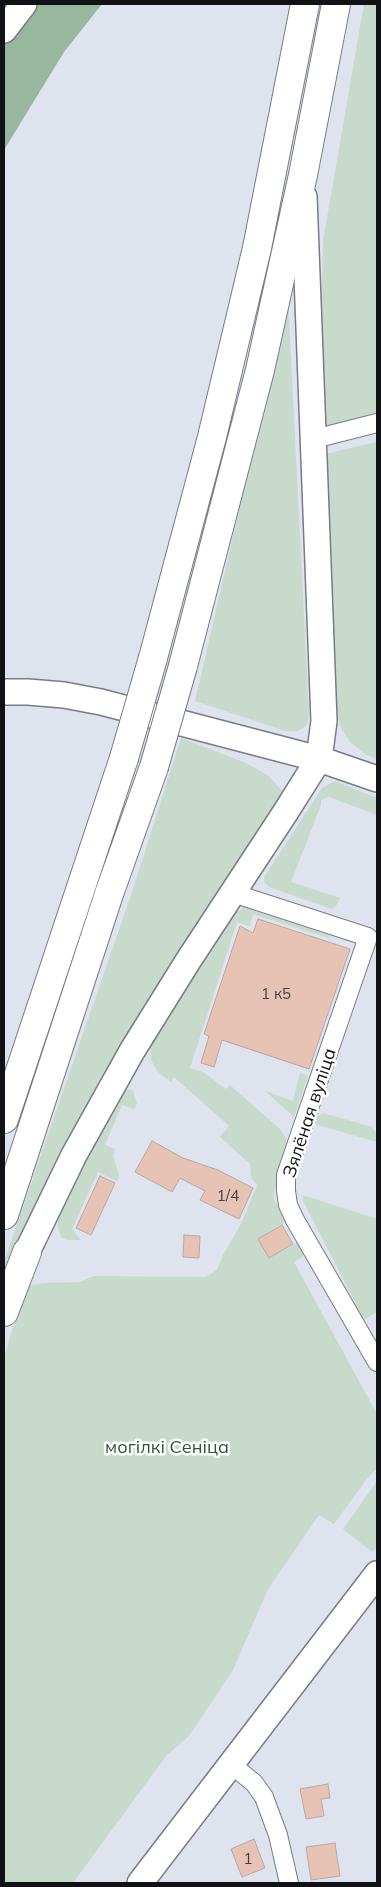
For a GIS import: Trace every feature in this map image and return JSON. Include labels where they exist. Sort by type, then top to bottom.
[{"type":"highway","points":[[4,1119],[124,758],[153,658],[212,437],[255,258],[305,4]]},
{"type":"highway","points":[[4,1215],[109,894],[154,767],[183,666],[260,370],[304,175],[336,4]]},
{"type":"highway","points":[[4,1312],[26,1252]]},
{"type":"street","points":[[4,30],[24,4]]},
{"type":"street","points":[[26,1252],[74,1155],[132,1052],[319,759],[324,721],[314,439],[306,287],[304,175]]},
{"type":"street","points":[[314,439],[377,423]]},
{"type":"street","points":[[4,692],[64,695],[101,702],[319,759],[377,779]]},
{"type":"street","name":"Зялёная вуліца","points":[[233,891],[246,898],[368,937],[286,1176],[286,1191],[288,1205],[295,1220],[377,1362]]},
{"type":"street","points":[[140,1883],[377,1574]]},
{"type":"street","points":[[232,1765],[254,1783],[264,1797],[278,1835],[289,1883]]},
{"type":"green space","points":[[4,4],[102,4],[64,52],[4,150]]},
{"type":"green space","points":[[364,4],[377,4],[377,418],[319,432],[323,241]]},
{"type":"green space","points":[[288,298],[309,714],[307,725],[298,731],[285,731],[195,701]]},
{"type":"green space","points":[[376,442],[377,759],[365,754],[350,742],[342,730],[337,715],[325,454]]},
{"type":"green space","points":[[181,738],[246,763],[269,776],[284,793],[36,1202],[4,1278],[4,1262],[132,892]]},
{"type":"green space","points":[[335,781],[377,798],[377,815],[329,797],[321,800],[321,805],[291,882],[340,898],[332,909],[269,887],[264,882],[264,877],[322,788]]},
{"type":"green space","name":"могілкі Сеніца","points":[[243,907],[328,935],[331,939],[253,914],[250,926],[237,922],[190,1068],[203,1072],[226,1089],[230,1085],[281,1130],[286,1139],[288,1149],[273,1196],[285,1222],[258,1239],[269,1258],[299,1242],[305,1252],[303,1257],[294,1262],[377,1414],[377,1468],[334,1524],[319,1515],[268,1589],[233,1670],[189,1736],[166,1756],[73,1883],[4,1883],[4,1358],[20,1302],[27,1288],[32,1285],[79,1282],[94,1276],[206,1277],[217,1270],[223,1255],[242,1222],[257,1185],[251,1178],[250,1164],[220,1137],[229,1126],[174,1077],[171,1082],[158,1072],[151,1060],[150,1045],[233,911],[240,911]]},
{"type":"green space","points":[[300,1073],[308,1076],[294,1117],[265,1091],[293,1101]]},
{"type":"green space","points":[[120,1090],[133,1091],[137,1104],[134,1109],[122,1105],[105,1145],[115,1149],[113,1156],[119,1175],[117,1181],[98,1172],[72,1229],[81,1240],[62,1238],[58,1229],[58,1219]]},
{"type":"green space","points":[[323,1113],[372,1127],[377,1135],[377,1142],[314,1124],[316,1117]]},
{"type":"green space","points":[[303,1195],[377,1218],[377,1312],[367,1318],[361,1320],[352,1306],[355,1302],[303,1201]]},
{"type":"green space","points":[[377,1481],[377,1547],[372,1552],[343,1529]]},
{"type":"building","points":[[258,919],[350,949],[309,1069],[222,1040],[214,1067],[201,1063],[209,1036],[204,1034],[240,926],[253,933]]},
{"type":"building","points":[[152,1141],[183,1158],[218,1170],[253,1188],[239,1219],[200,1200],[205,1191],[180,1178],[172,1192],[135,1172]]},
{"type":"building","points":[[100,1176],[115,1183],[91,1235],[76,1228]]},
{"type":"building","points":[[282,1225],[293,1244],[269,1258],[258,1239]]},
{"type":"building","points":[[184,1235],[200,1236],[199,1258],[183,1257]]},
{"type":"building","points":[[328,1784],[330,1798],[321,1799],[324,1816],[306,1819],[300,1789]]},
{"type":"building","points":[[254,1839],[265,1868],[242,1877],[231,1849]]},
{"type":"building","points":[[335,1843],[340,1876],[311,1880],[306,1847]]}]
